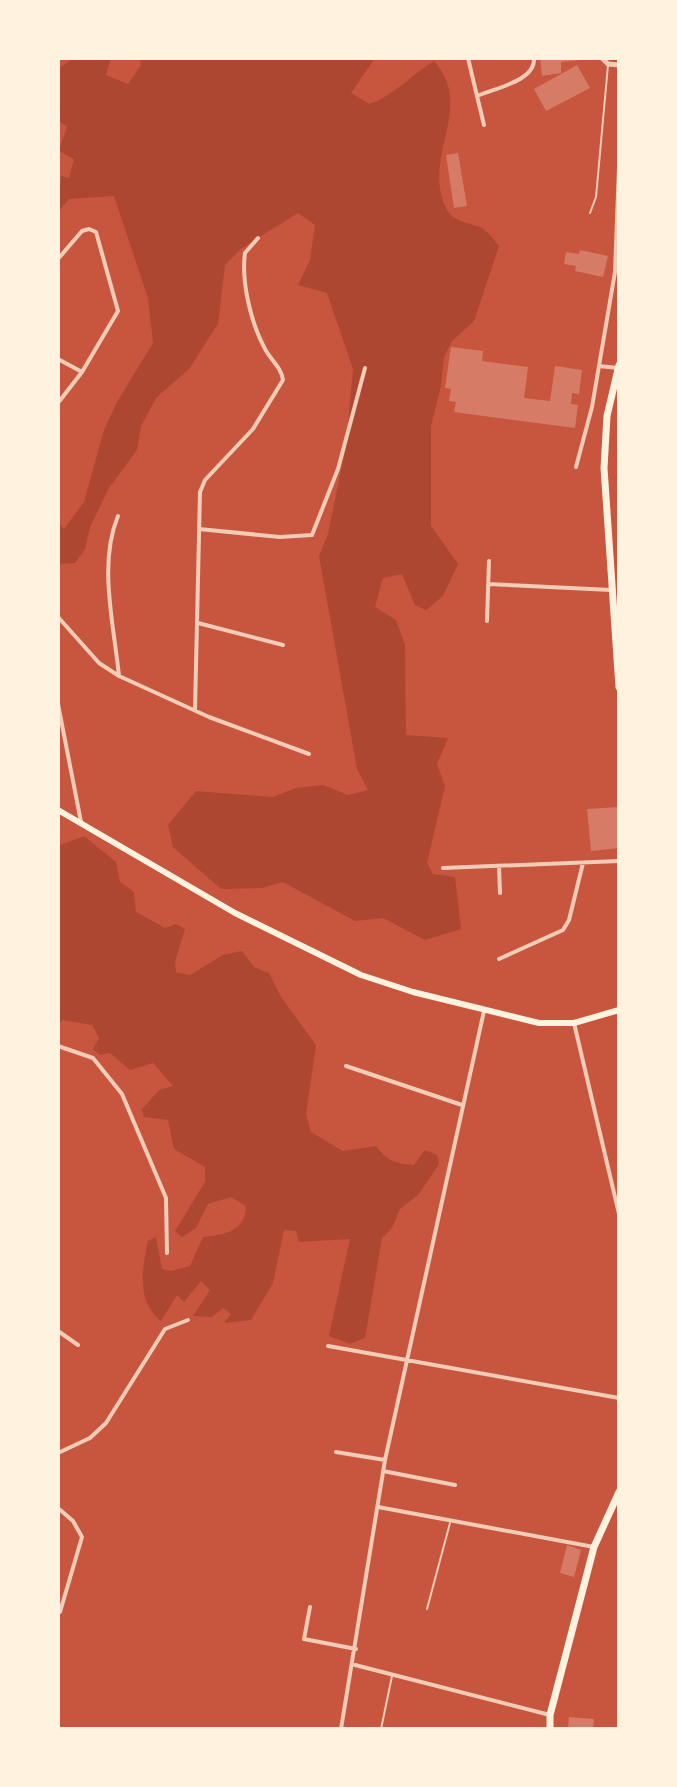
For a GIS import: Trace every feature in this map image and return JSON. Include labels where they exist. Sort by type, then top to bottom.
[{"type":"main road","points":[[618,367],[607,416],[604,455],[619,687]]},
{"type":"main road","points":[[59,811],[235,913],[335,964],[413,992],[539,1023],[574,1023],[619,1010]]},
{"type":"main road","points":[[550,1729],[550,1715],[594,1547],[619,1492]]},
{"type":"street","points":[[468,58],[473,90],[484,125]]},
{"type":"street","points":[[477,96],[529,75],[534,58]]},
{"type":"street","points":[[602,58],[608,64],[619,65]]},
{"type":"street","points":[[576,467],[599,366],[615,272],[619,167]]},
{"type":"street","points":[[58,259],[82,231],[89,229],[96,232],[117,302],[116,318],[58,403]]},
{"type":"street","points":[[195,710],[200,492],[205,480],[253,429],[283,380],[282,372],[262,345],[245,284],[245,253],[258,238]]},
{"type":"street","points":[[58,359],[82,372]]},
{"type":"street","points":[[599,366],[618,367]]},
{"type":"street","points":[[198,529],[280,537],[312,535],[338,469],[365,368]]},
{"type":"street","points":[[118,516],[112,530],[109,571],[119,676]]},
{"type":"street","points":[[487,621],[489,561]]},
{"type":"street","points":[[488,584],[611,590]]},
{"type":"street","points":[[58,617],[99,663],[119,676],[195,710],[309,754]]},
{"type":"street","points":[[58,627],[64,622]]},
{"type":"street","points":[[198,623],[283,645]]},
{"type":"street","points":[[58,704],[81,822]]},
{"type":"street","points":[[443,868],[619,861]]},
{"type":"street","points":[[499,959],[563,930],[569,920],[583,863]]},
{"type":"street","points":[[499,866],[500,893]]},
{"type":"street","points":[[341,1729],[385,1460],[484,1011]]},
{"type":"street","points":[[574,1023],[619,1214]]},
{"type":"street","points":[[58,1046],[93,1058],[122,1094],[149,1164],[164,1189],[168,1209],[167,1253]]},
{"type":"street","points":[[346,1066],[462,1105]]},
{"type":"street","points":[[58,1453],[90,1438],[106,1423],[165,1329],[188,1320]]},
{"type":"street","points":[[58,1331],[78,1345]]},
{"type":"street","points":[[328,1346],[619,1398]]},
{"type":"street","points":[[336,1452],[385,1460]]},
{"type":"street","points":[[383,1471],[455,1485]]},
{"type":"street","points":[[378,1507],[594,1547]]},
{"type":"street","points":[[58,1508],[73,1521],[82,1537],[60,1612]]},
{"type":"street","points":[[310,1607],[304,1639],[356,1649]]},
{"type":"street","points":[[354,1664],[550,1715]]},
{"type":"lane","points":[[590,213],[596,197],[608,64]]},
{"type":"lane","points":[[427,1609],[450,1522]]},
{"type":"lane","points":[[381,1729],[392,1675]]},
{"type":"shaded area","points":[[73,58],[111,58],[106,75],[128,84],[141,65],[140,58],[375,58],[351,93],[369,104],[387,95],[434,61],[446,79],[450,114],[439,169],[446,208],[457,219],[485,230],[499,246],[474,321],[452,341],[444,357],[441,386],[431,426],[431,526],[458,564],[443,596],[426,610],[415,605],[402,574],[383,578],[375,607],[396,620],[405,645],[406,735],[448,738],[437,764],[445,786],[427,863],[433,874],[455,877],[461,929],[425,940],[383,918],[355,921],[283,882],[262,888],[221,889],[173,847],[168,825],[196,791],[272,797],[296,788],[323,785],[348,795],[368,790],[357,769],[319,556],[328,534],[346,446],[353,369],[327,293],[298,285],[310,260],[315,225],[298,213],[242,248],[225,265],[218,324],[189,369],[156,398],[141,426],[137,450],[109,488],[90,527],[85,549],[75,563],[58,564],[58,522],[64,529],[84,502],[104,430],[117,402],[153,343],[148,298],[114,196],[69,199],[58,212],[61,176],[69,178],[74,159],[59,151],[67,127],[58,120],[58,69]]},
{"type":"shaded area","points":[[84,836],[116,862],[120,882],[134,892],[136,912],[165,928],[176,924],[185,929],[175,962],[176,972],[190,975],[223,955],[242,951],[254,967],[269,973],[281,997],[316,1045],[306,1114],[311,1132],[343,1151],[376,1146],[388,1158],[402,1164],[414,1165],[425,1150],[437,1155],[439,1164],[419,1194],[400,1209],[392,1228],[382,1238],[365,1338],[350,1344],[329,1336],[350,1239],[299,1242],[296,1231],[284,1230],[273,1283],[251,1320],[224,1323],[231,1314],[223,1308],[212,1317],[193,1316],[210,1290],[201,1281],[184,1302],[177,1295],[161,1321],[153,1313],[143,1284],[148,1241],[156,1237],[162,1269],[171,1271],[190,1266],[203,1237],[226,1233],[238,1226],[246,1206],[231,1197],[208,1204],[196,1228],[182,1237],[175,1231],[205,1182],[205,1167],[174,1149],[168,1120],[144,1117],[142,1109],[159,1090],[173,1086],[153,1063],[130,1070],[110,1053],[100,1055],[93,1049],[99,1038],[92,1025],[63,1020],[58,1024],[58,846]]},
{"type":"building","points":[[540,58],[580,60],[561,62],[561,73],[542,76]]},
{"type":"building","points":[[577,65],[590,88],[546,111],[534,89]]},
{"type":"building","points":[[458,153],[467,206],[454,208],[446,155]]},
{"type":"building","points":[[580,250],[608,256],[603,277],[575,271],[576,266],[564,264],[566,252],[579,254]]},
{"type":"building","points":[[451,347],[483,351],[482,361],[528,367],[524,398],[550,401],[555,366],[582,370],[579,394],[572,393],[571,404],[578,405],[575,428],[454,412],[456,402],[449,401],[451,389],[445,388]]},
{"type":"building","points":[[619,807],[619,848],[591,851],[587,809]]},
{"type":"building","points":[[567,1545],[581,1550],[574,1577],[560,1573]]},
{"type":"building","points":[[569,1717],[594,1719],[593,1729],[568,1729]]}]
